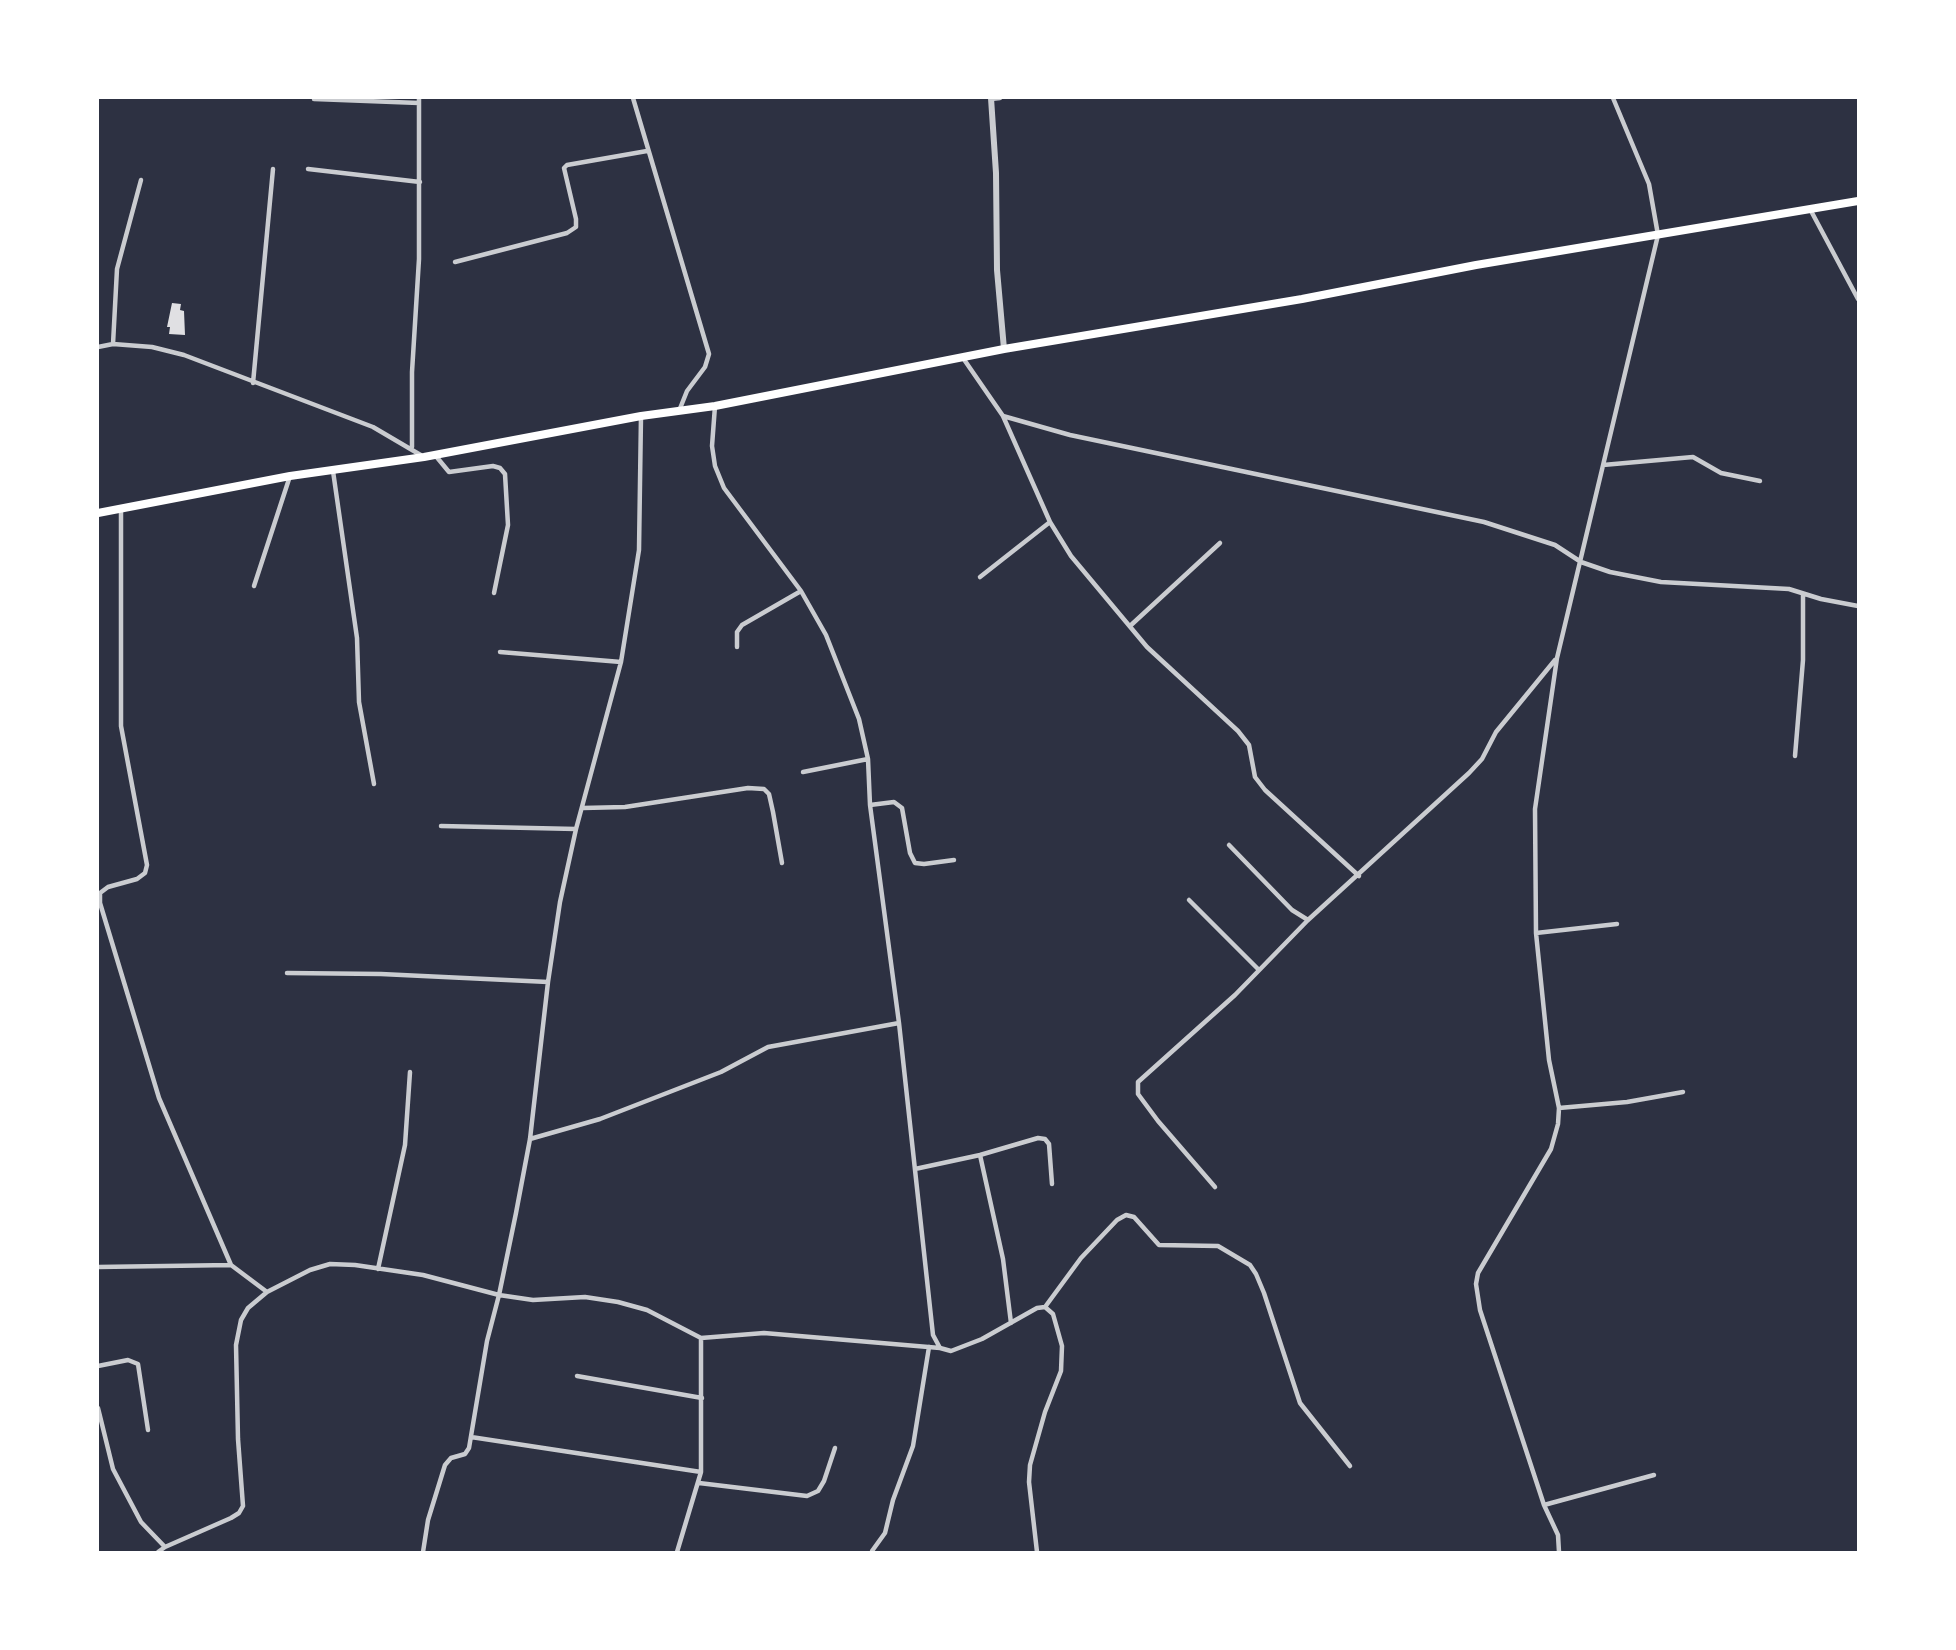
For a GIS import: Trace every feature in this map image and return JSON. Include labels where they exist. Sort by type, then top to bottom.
[{"type":"highway","points":[[98,513],[290,476],[424,457],[641,416],[715,406],[1004,349],[1302,299],[1476,265],[1858,201]]},
{"type":"street","points":[[633,98],[709,354],[705,367],[687,391],[679,411]]},
{"type":"street","points":[[1000,98],[991,98],[996,173],[996,270],[1004,349]]},
{"type":"street","points":[[1559,1552],[1558,1535],[1544,1505],[1480,1310],[1476,1284],[1478,1273],[1551,1149],[1559,1108],[1549,1060],[1536,933],[1535,809],[1557,658],[1658,235],[1649,184],[1613,98]]},
{"type":"street","points":[[314,99],[419,100],[420,182],[412,447]]},
{"type":"street","points":[[455,262],[567,233],[576,228],[564,168],[567,165],[647,151]]},
{"type":"street","points":[[253,383],[273,169]]},
{"type":"street","points":[[308,169],[420,182]]},
{"type":"street","points":[[113,344],[117,269],[141,180]]},
{"type":"street","points":[[1810,208],[1858,299]]},
{"type":"street","points":[[98,347],[113,344],[152,347],[184,356],[374,427],[412,447],[424,457]]},
{"type":"street","points":[[963,358],[1003,416],[1050,522],[1071,556],[1147,647],[1238,731],[1249,745],[1255,777],[1265,790],[1359,876]]},
{"type":"street","points":[[715,406],[712,446],[715,466],[724,488],[801,591],[826,635],[859,719],[868,759],[870,805],[899,1023],[933,1335],[940,1348]]},
{"type":"street","points":[[423,1552],[428,1520],[442,1471],[451,1458],[465,1454],[471,1437],[486,1341],[500,1295],[530,1139],[548,982],[560,902],[576,830],[621,662],[639,550],[641,416]]},
{"type":"street","points":[[1003,416],[1070,435],[1484,522],[1556,545],[1581,562],[1610,572],[1661,582],[1789,589],[1858,606]]},
{"type":"street","points":[[435,455],[449,472],[493,466],[500,468],[506,474],[508,525],[494,593]]},
{"type":"street","points":[[1603,465],[1693,458],[1721,472],[1760,481]]},
{"type":"street","points":[[333,471],[357,638],[359,702],[374,784]]},
{"type":"street","points":[[254,586],[290,476]]},
{"type":"street","points":[[121,508],[121,726],[147,865],[146,873],[137,879],[108,887],[100,893],[100,903],[159,1098],[231,1264],[267,1292]]},
{"type":"street","points":[[981,577],[1050,522]]},
{"type":"street","points":[[1130,626],[1220,543]]},
{"type":"street","points":[[737,647],[737,632],[742,625],[801,591]]},
{"type":"street","points":[[1795,756],[1803,660],[1803,594]]},
{"type":"street","points":[[500,652],[621,662]]},
{"type":"street","points":[[1215,1187],[1151,1112],[1138,1094],[1138,1082],[1235,995],[1308,920],[1359,876],[1482,759],[1496,732],[1557,658]]},
{"type":"street","points":[[803,772],[868,759]]},
{"type":"street","points":[[583,808],[625,807],[748,788],[764,789],[769,794],[782,863]]},
{"type":"street","points":[[870,805],[894,802],[902,808],[910,854],[915,863],[954,860]]},
{"type":"street","points":[[441,826],[576,830]]},
{"type":"street","points":[[1228,845],[1292,910],[1308,920]]},
{"type":"street","points":[[1189,900],[1259,970]]},
{"type":"street","points":[[1536,933],[1617,924]]},
{"type":"street","points":[[287,973],[381,974],[548,982]]},
{"type":"street","points":[[530,1139],[600,1119],[721,1071],[768,1047],[899,1023]]},
{"type":"street","points":[[378,1269],[405,1145],[410,1072]]},
{"type":"street","points":[[1559,1108],[1627,1102],[1683,1092]]},
{"type":"street","points":[[915,1169],[980,1155],[1038,1138],[1045,1139],[1049,1144],[1052,1184]]},
{"type":"street","points":[[980,1155],[1003,1259],[1011,1323]]},
{"type":"street","points":[[158,1552],[165,1546],[239,1513],[243,1506],[238,1439],[236,1345],[241,1320],[248,1308],[267,1292],[310,1270],[330,1264],[423,1275],[500,1295],[533,1300],[585,1297],[618,1302],[648,1310],[701,1338],[764,1333],[940,1348],[951,1351],[982,1339],[1037,1308],[1045,1307],[1081,1258],[1117,1220],[1126,1215],[1134,1217],[1159,1245],[1218,1246],[1250,1265],[1264,1293],[1300,1403],[1350,1466]]},
{"type":"street","points":[[98,1267],[231,1264]]},
{"type":"street","points":[[1036,1552],[1029,1482],[1030,1465],[1039,1430],[1061,1371],[1062,1346],[1053,1314],[1045,1307]]},
{"type":"street","points":[[677,1552],[701,1472],[701,1338]]},
{"type":"street","points":[[872,1551],[885,1533],[893,1500],[913,1446],[929,1347]]},
{"type":"street","points":[[98,1366],[128,1360],[138,1364],[148,1430]]},
{"type":"street","points":[[577,1376],[702,1398]]},
{"type":"street","points":[[98,1408],[112,1468],[141,1522],[165,1546]]},
{"type":"street","points":[[471,1437],[701,1472]]},
{"type":"street","points":[[699,1483],[807,1496],[818,1491],[824,1481],[834,1449]]},
{"type":"street","points":[[1544,1505],[1654,1475]]},
{"type":"building","points":[[172,303],[181,304],[180,310],[184,311],[185,335],[169,334],[170,327],[167,327]]}]
